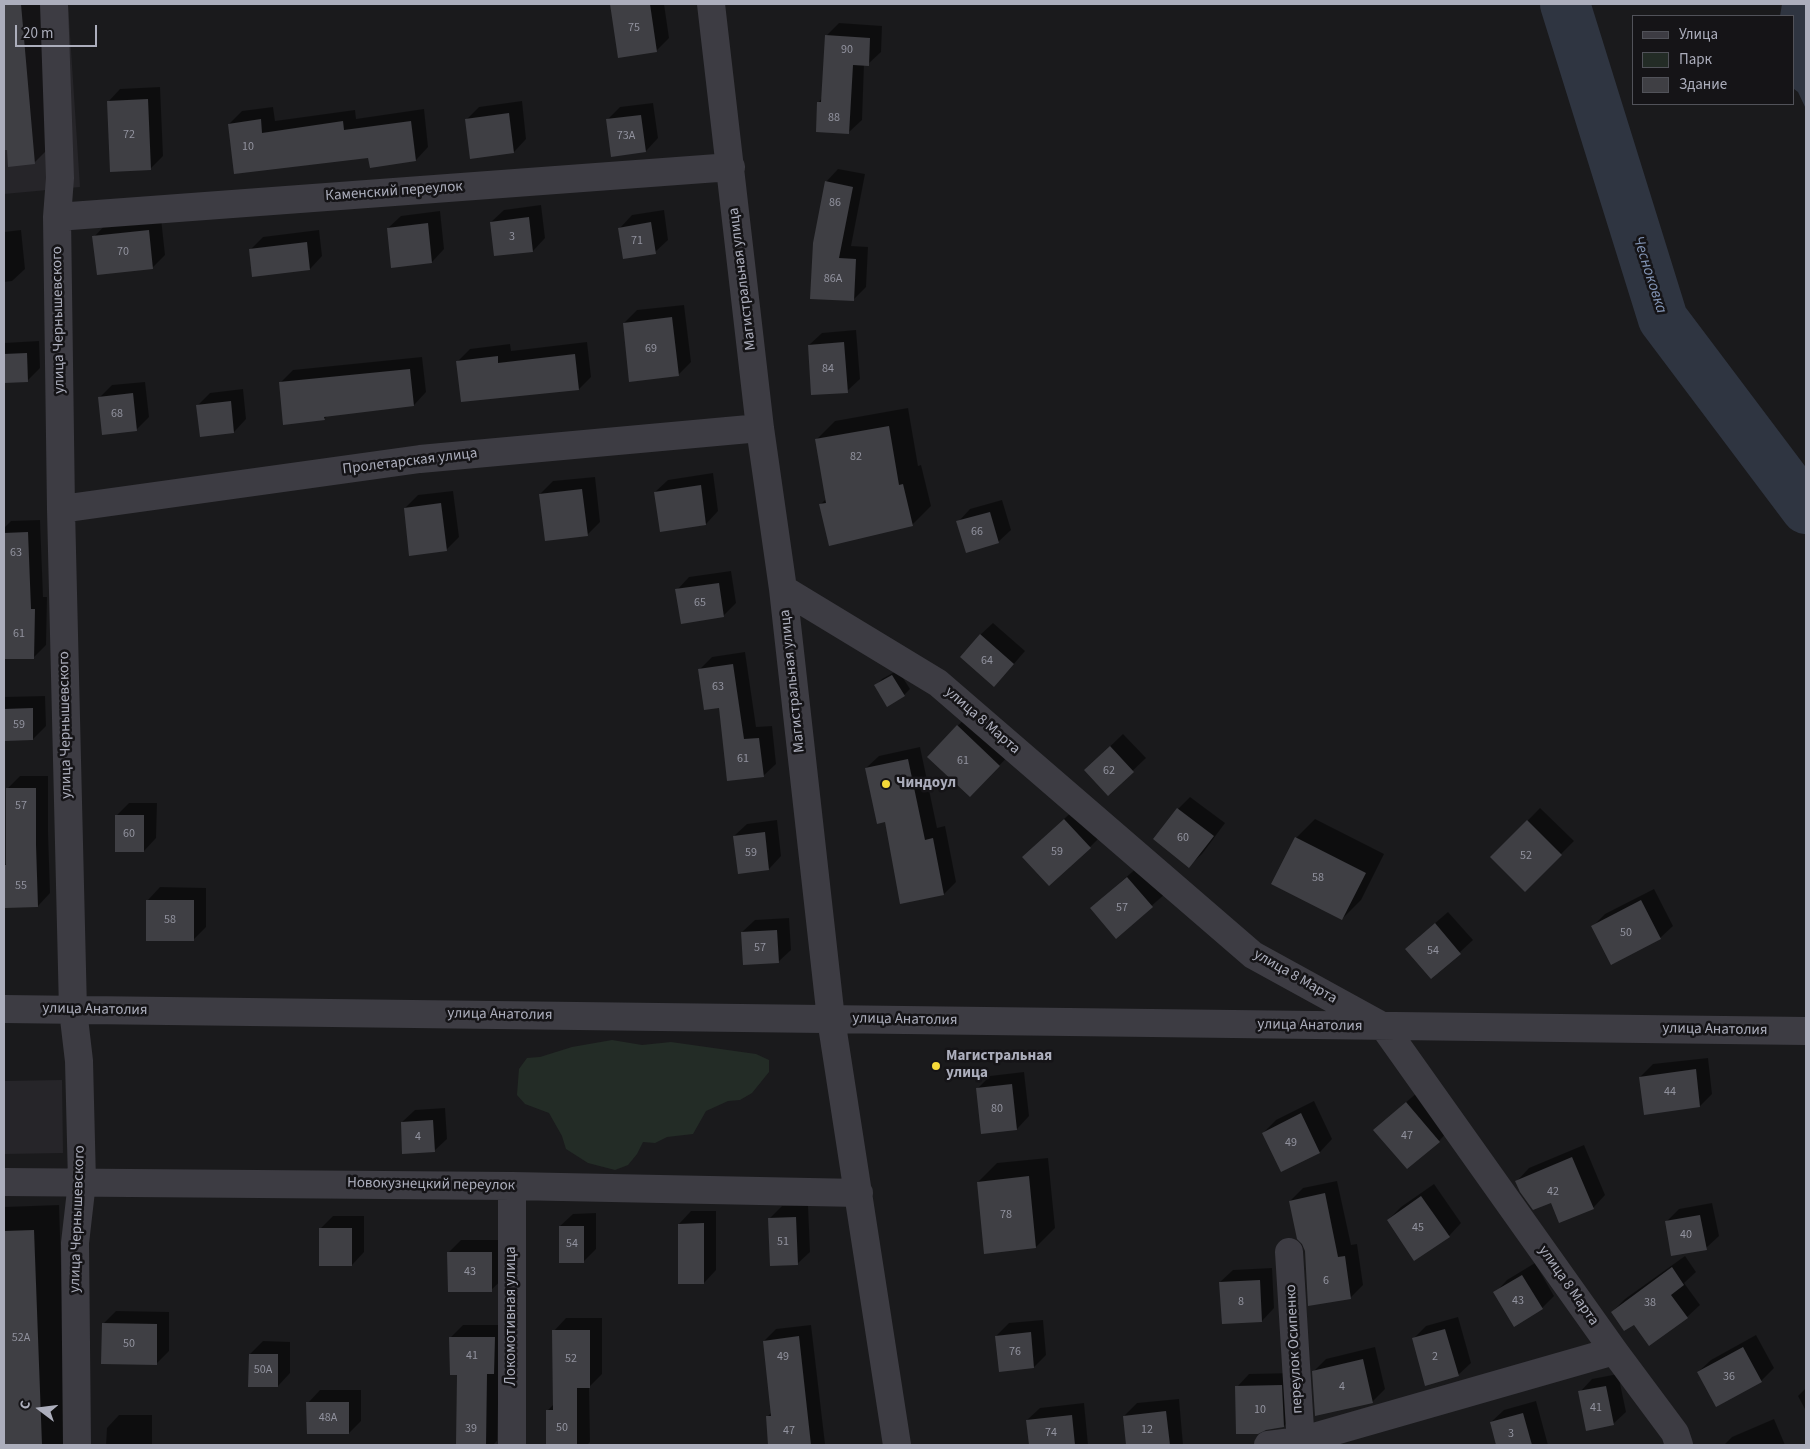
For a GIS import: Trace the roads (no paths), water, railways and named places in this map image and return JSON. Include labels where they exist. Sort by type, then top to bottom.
[{"type":"street","name":"улица Чернышевского","points":[[54,4],[60,178],[57,217],[61,509],[73,1010],[79,1061],[82,1182],[75,1243],[77,1445]]},
{"type":"street","name":"Магистральная улица","points":[[711,4],[760,428],[782,589],[831,1019],[897,1445]]},
{"type":"street","name":"Каменский переулок","points":[[57,217],[730,167]]},
{"type":"street","name":"Пролетарская улица","points":[[61,509],[420,459],[760,428]]},
{"type":"street","name":"улица 8 Марта","points":[[782,589],[938,683],[1253,955],[1384,1027],[1614,1351],[1675,1433],[1679,1445]]},
{"type":"street","name":"улица Анатолия","points":[[4,1009],[1806,1031]]},
{"type":"street","name":"Новокузнецкий переулок","points":[[4,1182],[512,1186],[859,1193]]},
{"type":"street","name":"Локомотивная улица","points":[[512,1186],[512,1445]]},
{"type":"street","name":"переулок Осипенко","points":[[1289,1252],[1300,1443]]},
{"type":"street","points":[[1268,1445],[1300,1443],[1614,1351]]},
{"type":"water","points":[[1782,4],[1806,4],[1806,109],[1795,90],[1795,15],[1780,15]]},
{"type":"waterway","name":"Чесноковка","points":[[1565,4],[1663,319],[1806,509]]},
{"type":"place","name":"Чиндоул","points":[[886,784]]},
{"type":"place","name":"Магистральная улица","points":[[936,1066]]}]
